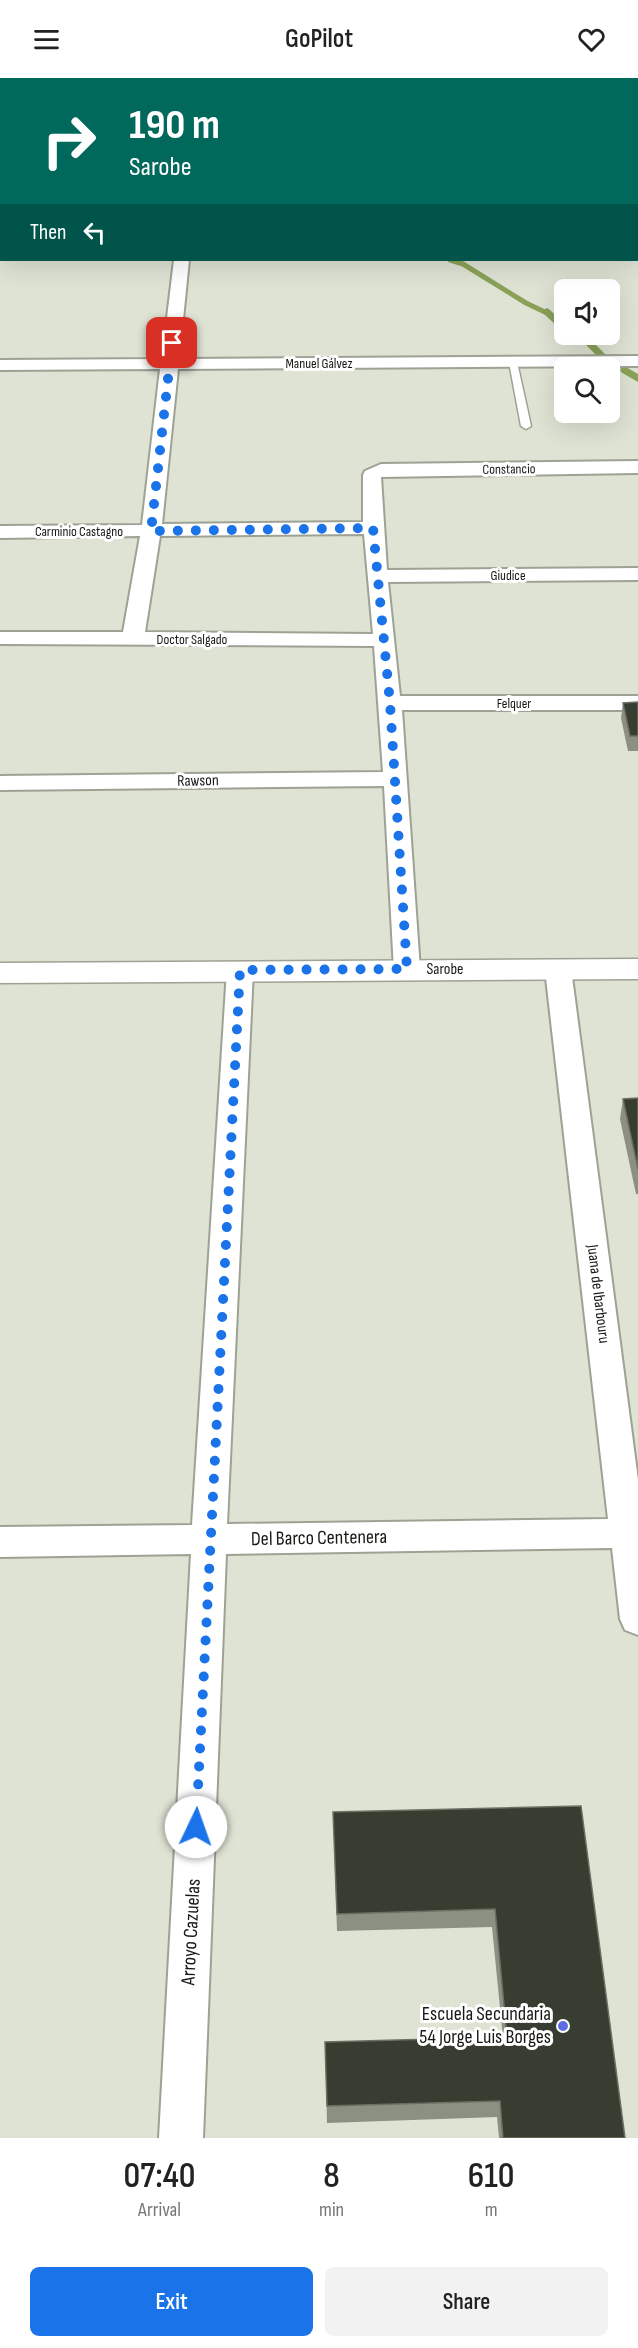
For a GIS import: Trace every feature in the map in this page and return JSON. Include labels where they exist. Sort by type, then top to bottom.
[{"type":"street","points":[[133,638],[151,531],[181,261]]},
{"type":"street","name":"Manuel Gálvez","points":[[0,365],[638,361]]},
{"type":"street","name":"Constancio","points":[[373,528],[372,475],[381,470],[638,467]]},
{"type":"street","points":[[373,528],[390,703],[407,969]]},
{"type":"street","name":"Carminio Castagno","points":[[0,531],[373,528]]},
{"type":"street","name":"Giudice","points":[[378,576],[638,574]]},
{"type":"street","name":"Doctor Salgado","points":[[0,639],[384,640]]},
{"type":"street","name":"Felquer","points":[[390,703],[638,703]]},
{"type":"street","name":"Rawson","points":[[0,783],[395,778]]},
{"type":"street","name":"Juana de Ibarbouru","points":[[558,969],[632,1534],[638,1619]]},
{"type":"street","name":"Sarobe","points":[[0,973],[638,969]]},
{"type":"street","name":"Arroyo Cazuelas","points":[[181,2138],[209,1540],[240,970]]},
{"type":"street","name":"Del Barco Centenera","points":[[0,1542],[632,1534]]},
{"type":"lane","points":[[513,362],[526,426]]},
{"type":"building","points":[[638,702],[638,736],[630,736],[623,703]]},
{"type":"building","points":[[638,1098],[638,1169],[623,1099]]},
{"type":"building","points":[[581,1806],[625,2138],[503,2138],[500,2101],[327,2106],[325,2042],[507,2037],[495,1909],[337,1914],[333,1812]]},
{"type":"waterway","points":[[453,261],[463,264],[526,303],[549,314]]},
{"type":"waterway","points":[[547,312],[554,319]]},
{"type":"waterway","points":[[591,345],[603,357]]},
{"type":"waterway","points":[[624,370],[638,378]]},
{"type":"place","name":"Escuela Secundaria 54 Jorge Luis Borges","points":[[563,2026]]},
{"type":"route","points":[[172,343],[151,531],[373,528],[390,703],[407,969],[240,970],[210,1516],[196,1827]]}]
